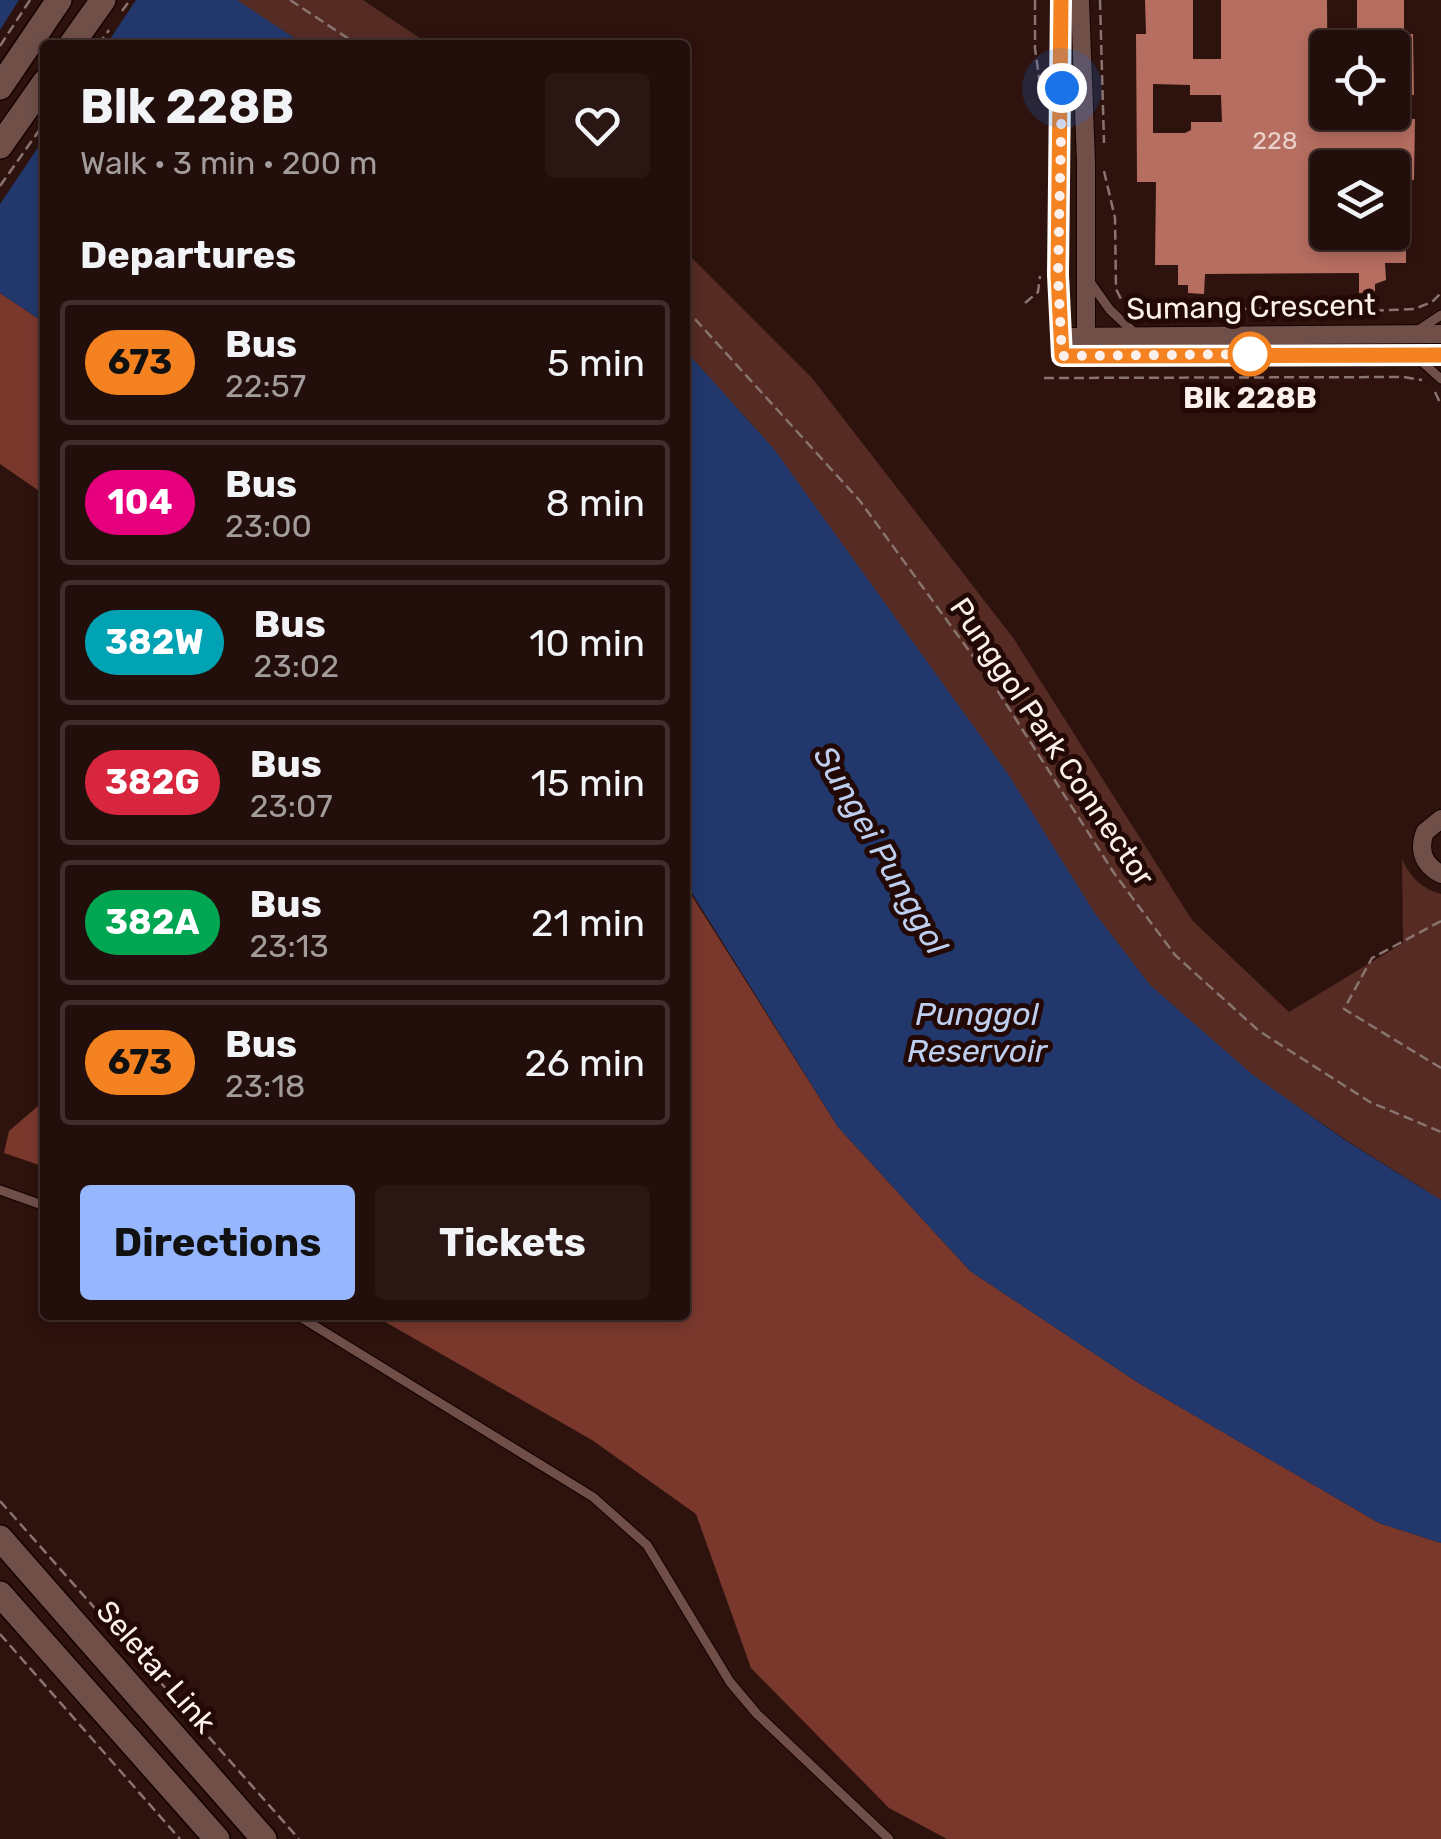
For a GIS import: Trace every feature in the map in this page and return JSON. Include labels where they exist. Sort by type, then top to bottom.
[{"type":"main road","points":[[0,88],[59,0]]},
{"type":"main road","points":[[75,40],[103,0]]},
{"type":"main road","points":[[0,146],[40,89]]},
{"type":"main road","name":"Seletar Link","points":[[0,1538],[264,1839]]},
{"type":"main road","points":[[0,1594],[217,1839]]},
{"type":"street","name":"Sumang Crescent","points":[[1061,0],[1058,275],[1062,346],[1441,356]]},
{"type":"street","points":[[1080,0],[1086,346]]},
{"type":"street","name":"Sumang Crescent","points":[[1086,346],[1138,336],[1441,334]]},
{"type":"street","points":[[1441,819],[1425,832],[1421,852],[1425,862],[1441,874]]},
{"type":"lane","points":[[1086,277],[1110,310],[1138,336]]},
{"type":"lane","points":[[1412,332],[1435,322],[1441,315]]},
{"type":"lane","points":[[1415,355],[1441,379]]},
{"type":"lane","points":[[0,1190],[40,1204]]},
{"type":"lane","points":[[305,1320],[593,1496],[622,1520],[647,1545],[730,1682],[757,1714],[889,1839]]},
{"type":"path","points":[[0,46],[30,0]]},
{"type":"path","points":[[290,0],[350,40]]},
{"type":"path","points":[[1035,0],[1035,49],[1042,103]]},
{"type":"path","points":[[1100,0],[1104,154]]},
{"type":"path","points":[[0,186],[40,129]]},
{"type":"path","points":[[1104,173],[1115,218],[1113,276],[1122,301],[1151,316],[1267,308],[1294,314],[1414,309],[1432,302],[1441,292]]},
{"type":"path","points":[[1024,304],[1038,292],[1040,276]]},
{"type":"path","name":"Punggol Park Connector","points":[[690,314],[860,502],[994,686],[1114,873],[1175,955],[1260,1031],[1370,1102],[1441,1132]]},
{"type":"path","points":[[1044,378],[1425,380]]},
{"type":"path","points":[[1434,391],[1441,405]]},
{"type":"path","points":[[1441,921],[1372,958],[1344,1009],[1441,1068]]},
{"type":"path","points":[[0,1501],[299,1839]]},
{"type":"path","points":[[0,1634],[180,1839]]},
{"type":"shaded area","points":[[237,0],[363,0],[423,40],[297,40]]},
{"type":"shaded area","points":[[690,256],[812,378],[1014,639],[1192,920],[1289,1012],[1403,943],[1402,859],[1417,881],[1441,894],[1441,1200],[1252,1075],[1150,985],[1094,912],[774,449],[690,356]]},
{"type":"shaded area","points":[[0,293],[40,320],[40,492],[0,464]]},
{"type":"shaded area","points":[[690,893],[838,1127],[970,1271],[1137,1382],[1379,1523],[1441,1543],[1441,1839],[947,1839],[889,1808],[751,1668],[696,1514],[592,1440],[382,1320],[690,1320]]},
{"type":"shaded area","points":[[40,1104],[40,1165],[4,1153],[9,1131]]},
{"type":"water","points":[[0,0],[237,0],[297,40],[40,40],[40,320],[0,293]]},
{"type":"water","name":"Punggol Reservoir","points":[[690,356],[774,449],[1008,774],[1094,912],[1150,985],[1253,1075],[1345,1140],[1441,1200],[1441,1543],[1379,1523],[1137,1382],[970,1271],[838,1127],[690,890]]},
{"type":"pier","points":[[19,0],[136,0],[109,40],[40,40],[40,144],[0,204],[0,30]]},
{"type":"building","points":[[1145,0],[1193,0],[1193,59],[1221,59],[1221,0],[1327,0],[1327,30],[1310,30],[1310,130],[1410,130],[1410,119],[1415,119],[1414,180],[1410,180],[1410,150],[1310,150],[1310,250],[1406,250],[1406,263],[1385,263],[1386,280],[1375,284],[1375,293],[1359,293],[1359,273],[1205,274],[1204,294],[1188,293],[1188,285],[1178,285],[1178,265],[1155,265],[1156,182],[1137,182],[1136,34],[1146,34]],"holes":[[[1153,84],[1190,85],[1190,95],[1221,95],[1222,122],[1191,122],[1191,130],[1185,133],[1153,133]]]},
{"type":"building","points":[[1357,0],[1404,0],[1404,30],[1357,30]]},
{"type":"building","points":[[1410,34],[1413,34],[1414,95],[1410,95]]},
{"type":"bus line","name":"673","points":[[1061,0],[1058,275],[1062,356],[1441,355]]},
{"type":"place","name":"Blk 228B","points":[[1250,354]]},
{"type":"route","points":[[1062,88],[1058,275],[1062,356],[1264,354],[1250,354]]},
{"type":"water label","name":"Sungei Punggol","points":[[881,850]]}]
